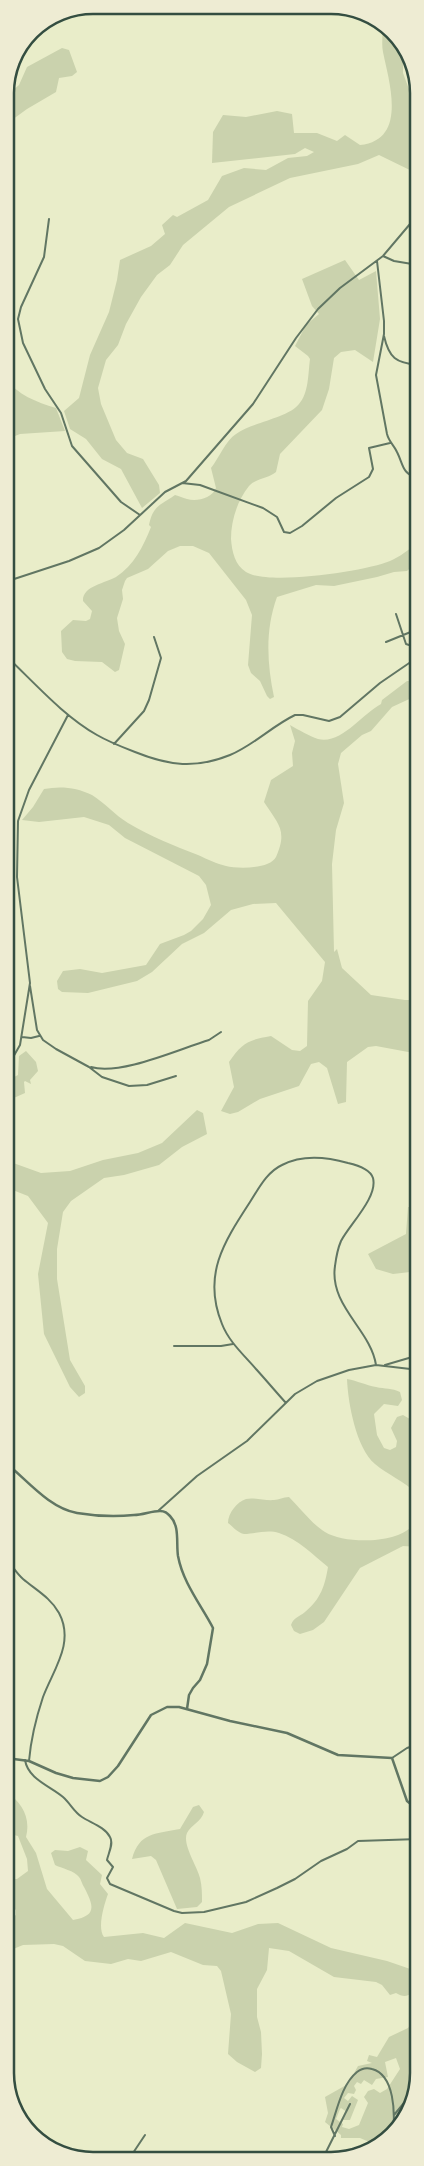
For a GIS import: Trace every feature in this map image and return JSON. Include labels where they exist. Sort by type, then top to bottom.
[{"type":"street","points":[[49,219],[44,257],[21,307],[18,318],[23,343],[45,389],[61,412],[72,446],[121,502],[140,515]]},
{"type":"street","points":[[14,579],[84,556],[111,540],[165,492],[182,483],[202,463],[217,443],[253,404],[296,338],[318,309],[340,288],[383,256],[410,224]]},
{"type":"street","points":[[383,256],[394,261],[410,263]]},
{"type":"street","points":[[377,261],[383,303],[384,334],[376,375],[390,443],[396,449],[406,472],[410,474]]},
{"type":"street","points":[[384,334],[393,358],[410,363]]},
{"type":"street","points":[[182,483],[200,485],[264,508],[277,517],[284,532],[290,533],[302,526],[336,498],[369,477],[373,469],[369,448],[390,443]]},
{"type":"street","points":[[396,614],[406,644],[410,646]]},
{"type":"street","points":[[386,642],[410,632]]},
{"type":"street","points":[[114,744],[132,722],[144,712],[149,700],[160,658],[154,637]]},
{"type":"street","points":[[14,664],[68,715],[97,735],[114,744],[171,764],[191,765],[213,760],[244,748],[295,716],[303,715],[329,720],[340,717],[380,683],[410,662]]},
{"type":"street","points":[[68,715],[29,790],[18,822],[17,877],[35,1023],[39,1036],[56,1049],[89,1067],[102,1077],[129,1086],[147,1085],[176,1076]]},
{"type":"street","points":[[14,1056],[22,1036],[30,983]]},
{"type":"street","points":[[89,1067],[102,1070],[120,1068],[209,1040],[222,1032]]},
{"type":"street","points":[[22,1036],[30,1038],[39,1036]]},
{"type":"street","points":[[286,1403],[233,1344],[222,1326],[214,1295],[215,1271],[221,1251],[241,1216],[273,1170],[283,1164],[300,1159],[320,1157],[360,1167],[367,1170],[373,1177],[373,1187],[370,1196],[340,1242],[334,1279],[336,1291],[372,1350],[376,1365]]},
{"type":"street","points":[[174,1346],[221,1346],[233,1344]]},
{"type":"street","points":[[383,1365],[410,1358]]},
{"type":"street","points":[[158,1511],[197,1476],[247,1441],[295,1394],[318,1381],[350,1370],[376,1365],[410,1369]]},
{"type":"street","points":[[14,1470],[54,1504],[75,1512],[120,1516],[164,1511],[173,1519],[177,1529],[178,1556],[183,1572],[198,1604],[213,1628],[207,1664],[200,1680],[189,1695],[187,1709]]},
{"type":"street","points":[[14,1568],[20,1576],[53,1605],[59,1614],[64,1633],[60,1660],[44,1695],[35,1722],[29,1761]]},
{"type":"street","points":[[14,1759],[29,1761],[56,1774],[84,1780],[100,1781],[108,1777],[118,1766],[151,1715],[167,1707],[187,1709],[230,1721],[287,1733],[338,1755],[392,1758],[410,1747]]},
{"type":"street","points":[[392,1758],[407,1801],[410,1804]]},
{"type":"street","points":[[24,1760],[27,1768],[42,1784],[63,1797],[80,1816],[98,1826],[110,1837],[110,1849],[107,1860],[113,1867],[107,1878],[110,1884],[182,1913],[213,1910],[246,1902],[295,1878],[358,1841],[410,1839]]},
{"type":"street","points":[[335,2136],[331,2127],[341,2098],[352,2078],[363,2068],[378,2071],[384,2076],[388,2083],[394,2121]]},
{"type":"street","points":[[394,2115],[404,2103]]},
{"type":"street","points":[[326,2152],[350,2104]]},
{"type":"street","points":[[134,2152],[146,2135]]},
{"type":"green space","points":[[382,32],[397,49],[403,60],[403,73],[410,92],[410,170],[379,155],[358,164],[290,178],[229,207],[183,245],[170,265],[157,275],[141,297],[126,324],[118,345],[106,360],[98,388],[101,404],[116,440],[127,453],[143,459],[159,485],[160,493],[142,508],[121,469],[102,459],[86,439],[70,429],[64,411],[79,398],[90,355],[109,312],[120,260],[151,246],[165,234],[162,225],[173,215],[177,217],[208,200],[222,176],[244,168],[266,170],[288,158],[307,156],[314,152],[305,148],[295,154],[212,163],[213,132],[223,115],[246,117],[277,111],[292,114],[294,133],[317,133],[337,141],[345,135],[360,145],[375,141],[385,133],[390,121],[392,108],[389,78],[382,49]]},
{"type":"green space","points":[[62,48],[69,50],[77,72],[72,76],[59,78],[56,92],[14,118],[14,89],[19,85],[27,67]]},
{"type":"green space","points":[[345,260],[359,280],[376,271],[380,319],[373,362],[355,350],[341,352],[334,358],[329,389],[322,410],[280,454],[276,472],[252,483],[241,498],[232,525],[233,553],[239,566],[246,572],[257,576],[274,578],[317,576],[361,569],[390,561],[410,548],[410,568],[407,571],[394,572],[334,586],[316,585],[277,597],[270,622],[268,647],[274,697],[270,699],[260,681],[251,673],[248,665],[252,615],[246,600],[209,553],[193,546],[180,546],[168,551],[148,569],[127,578],[125,581],[122,590],[123,599],[117,618],[119,631],[125,644],[119,670],[115,672],[102,662],[67,659],[62,652],[61,631],[73,620],[86,621],[90,619],[92,611],[83,601],[86,592],[90,588],[116,577],[128,567],[145,542],[155,510],[175,495],[195,500],[211,494],[216,488],[211,468],[232,437],[251,426],[287,413],[299,404],[305,394],[308,383],[310,359],[295,346],[306,325],[319,314],[312,306],[302,279]]},
{"type":"green space","points":[[14,387],[28,397],[56,408],[65,431],[20,434],[14,436]]},
{"type":"green space","points":[[407,681],[410,681],[410,699],[392,707],[371,731],[362,735],[341,753],[338,764],[344,803],[336,830],[332,864],[334,952],[337,949],[342,968],[371,995],[410,1000],[410,1052],[376,1046],[368,1047],[347,1062],[346,1102],[338,1104],[327,1068],[319,1062],[311,1064],[299,1086],[260,1099],[238,1112],[230,1114],[221,1111],[234,1087],[229,1062],[242,1046],[251,1041],[271,1036],[292,1050],[300,1051],[307,1046],[308,1001],[322,981],[325,962],[276,903],[253,904],[231,910],[204,933],[182,944],[152,972],[137,981],[88,993],[62,992],[58,989],[57,981],[63,971],[80,969],[102,973],[146,965],[160,944],[191,931],[203,919],[211,905],[206,885],[199,876],[125,838],[109,825],[84,817],[39,822],[22,820],[44,789],[62,787],[74,789],[92,795],[123,820],[145,832],[216,863],[238,868],[267,864],[276,857],[280,848],[281,834],[277,822],[264,802],[271,780],[293,766],[292,753],[295,741],[290,725],[308,735],[327,740],[351,728],[381,704],[382,700]]},
{"type":"green space","points":[[26,1051],[36,1062],[38,1071],[30,1080],[31,1084],[24,1082],[25,1093],[14,1098],[14,1077],[18,1075],[19,1056]]},
{"type":"green space","points":[[197,1110],[203,1113],[207,1134],[182,1147],[159,1165],[124,1175],[104,1178],[71,1201],[63,1212],[57,1249],[57,1279],[70,1360],[85,1386],[85,1393],[79,1397],[70,1387],[44,1334],[38,1274],[48,1223],[28,1196],[14,1191],[14,1163],[41,1173],[70,1171],[103,1160],[138,1153],[162,1143]]},
{"type":"green space","points":[[408,1207],[410,1207],[410,1272],[393,1274],[376,1269],[368,1254],[406,1234]]},
{"type":"green space","points":[[347,1379],[400,1392],[402,1400],[398,1406],[384,1404],[374,1414],[377,1435],[384,1448],[390,1450],[396,1447],[397,1441],[391,1428],[397,1417],[403,1415],[410,1419],[410,1488],[368,1457],[354,1425]]},
{"type":"green space","points":[[289,1497],[320,1529],[334,1536],[344,1539],[370,1540],[382,1539],[404,1532],[410,1528],[410,1546],[403,1546],[360,1568],[324,1622],[313,1630],[300,1634],[294,1631],[291,1625],[292,1622],[319,1597],[324,1586],[328,1567],[293,1539],[275,1532],[244,1534],[228,1523],[231,1512],[243,1500],[252,1498],[276,1500]]},
{"type":"green space","points":[[14,1798],[24,1811],[27,1823],[26,1837],[36,1853],[47,1889],[73,1920],[90,1913],[90,1900],[79,1877],[71,1871],[55,1865],[51,1853],[55,1850],[68,1851],[80,1847],[88,1851],[86,1860],[102,1875],[100,1884],[108,1894],[101,1922],[104,1937],[143,1933],[164,1938],[185,1923],[232,1933],[258,1924],[278,1923],[331,1948],[387,1961],[410,1969],[410,1994],[405,1996],[396,1993],[390,1995],[382,1985],[376,1982],[334,1977],[289,1951],[269,1948],[267,1970],[257,1989],[257,2017],[261,2032],[262,2054],[261,2068],[255,2072],[237,2062],[228,2054],[231,2014],[221,1971],[217,1966],[203,1965],[171,1952],[141,1961],[128,1959],[111,1964],[85,1961],[63,1946],[54,1944],[23,1945],[14,1949],[14,1916],[16,1910],[14,1909],[14,1879],[28,1871],[27,1859],[18,1836],[14,1835]]},
{"type":"green space","points":[[199,1805],[204,1812],[187,1833],[186,1843],[200,1878],[202,1902],[197,1907],[177,1909],[156,1860],[151,1856],[132,1859],[135,1850],[144,1839],[156,1834],[180,1829],[193,1807]]},
{"type":"green space","points":[[410,2025],[410,2078],[408,2093],[400,2113],[383,2133],[371,2142],[360,2138],[341,2138],[341,2135],[325,2122],[328,2113],[325,2097],[348,2084],[358,2066],[372,2063],[367,2061],[369,2055],[377,2057],[389,2037],[408,2028]],"holes":[[[396,2058],[400,2069],[387,2089],[380,2093],[374,2089],[368,2091],[364,2097],[368,2103],[359,2125],[349,2129],[342,2127],[343,2124],[336,2119],[341,2108],[347,2112],[343,2120],[350,2120],[358,2100],[352,2096],[348,2101],[344,2098],[348,2093],[354,2094],[356,2090],[354,2086],[357,2082],[361,2084],[364,2080],[372,2085],[376,2079],[388,2077],[385,2062]]]}]
